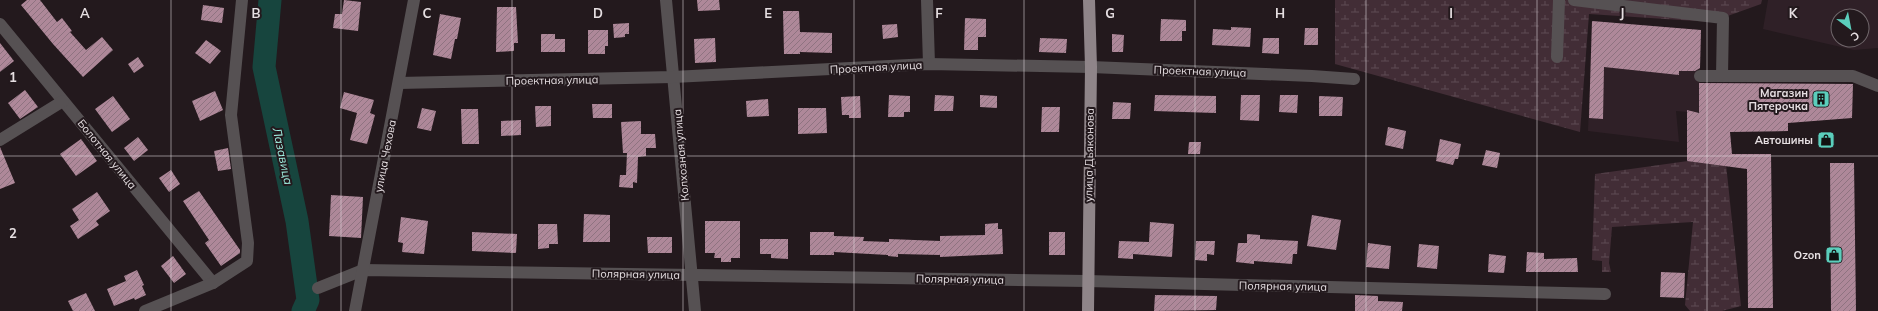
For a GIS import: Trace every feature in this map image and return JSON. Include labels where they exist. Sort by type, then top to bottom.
[{"type":"main road","name":"улица Дьяконова","points":[[1088,311],[1087,281],[1091,67],[1089,0]]},
{"type":"street","points":[[145,311],[213,283],[247,261],[248,243],[231,115],[242,0]]},
{"type":"street","name":"улица Чехова","points":[[355,311],[414,0]]},
{"type":"street","name":"Колхозная улица","points":[[666,0],[695,311]]},
{"type":"street","points":[[927,0],[929,64]]},
{"type":"street","points":[[1557,57],[1559,0]]},
{"type":"street","points":[[1574,0],[1723,18],[1722,76]]},
{"type":"street","name":"Болотная улица","points":[[0,24],[213,283]]},
{"type":"street","name":"Проектная улица","points":[[399,83],[673,77],[929,64],[1091,67],[1312,76],[1354,80]]},
{"type":"street","points":[[1700,76],[1853,76],[1878,86]]},
{"type":"street","points":[[0,140],[63,101]]},
{"type":"street","name":"Полярная улица","points":[[318,288],[363,270],[1087,281],[1605,294]]},
{"type":"shaded area","points":[[1768,0],[1878,0],[1878,48],[1854,50],[1845,48],[1870,48],[1870,8],[1830,8],[1830,44],[1763,29]]},
{"type":"shaded area","points":[[1592,21],[1701,30],[1699,113],[1676,111],[1679,142],[1588,131]]},
{"type":"green space","points":[[1335,0],[1762,0],[1761,4],[1711,22],[1589,14],[1580,132],[1335,64]]},
{"type":"green space","points":[[1695,160],[1726,164],[1741,306],[1722,311],[1690,311],[1685,305],[1693,222],[1612,227],[1609,263],[1611,272],[1602,272],[1602,261],[1592,260],[1595,174]]},
{"type":"building","points":[[27,0],[40,0],[57,22],[62,18],[72,31],[70,32],[86,50],[102,37],[113,50],[83,77],[21,5]]},
{"type":"building","points":[[344,0],[361,2],[358,31],[333,28],[335,14],[342,14]]},
{"type":"building","points":[[697,0],[719,0],[720,10],[698,11]]},
{"type":"building","points":[[203,5],[224,8],[222,23],[201,20]]},
{"type":"building","points":[[497,7],[516,7],[518,43],[514,43],[514,51],[496,52]]},
{"type":"building","points":[[783,11],[799,11],[800,32],[832,33],[832,53],[800,52],[800,54],[784,54]]},
{"type":"building","points":[[440,14],[461,18],[451,59],[433,55]]},
{"type":"building","points":[[965,18],[986,19],[986,37],[978,37],[978,50],[964,50]]},
{"type":"building","points":[[1161,19],[1186,20],[1186,31],[1182,31],[1182,41],[1160,41]]},
{"type":"building","points":[[1592,21],[1701,30],[1700,68],[1695,71],[1679,71],[1679,75],[1604,67],[1603,119],[1589,118]]},
{"type":"building","points":[[629,23],[629,34],[625,34],[625,37],[614,38],[613,24]]},
{"type":"building","points":[[897,24],[898,37],[883,39],[882,25]]},
{"type":"building","points":[[1231,27],[1251,28],[1250,47],[1212,45],[1213,29],[1231,30]]},
{"type":"building","points":[[1305,28],[1318,28],[1318,45],[1304,45]]},
{"type":"building","points":[[588,30],[608,30],[608,46],[605,46],[605,54],[588,54]]},
{"type":"building","points":[[541,34],[555,34],[555,39],[565,39],[565,52],[541,52]]},
{"type":"building","points":[[1112,34],[1124,35],[1123,52],[1112,52]]},
{"type":"building","points":[[715,38],[716,62],[695,63],[694,39]]},
{"type":"building","points":[[1040,38],[1067,39],[1066,53],[1039,52]]},
{"type":"building","points":[[1263,38],[1279,38],[1279,54],[1262,53]]},
{"type":"building","points":[[206,40],[221,51],[210,64],[195,53]]},
{"type":"building","points":[[0,43],[14,61],[0,72]]},
{"type":"building","points":[[138,57],[144,66],[134,73],[128,64]]},
{"type":"building","points":[[1699,83],[1853,84],[1852,118],[1788,123],[1788,131],[1730,132],[1732,154],[1771,154],[1773,308],[1748,308],[1747,169],[1687,161],[1687,110],[1699,113]]},
{"type":"building","points":[[25,90],[38,107],[20,119],[8,103]]},
{"type":"building","points":[[215,91],[223,110],[200,121],[192,101]]},
{"type":"building","points":[[344,92],[374,100],[370,113],[375,115],[367,144],[350,140],[357,113],[340,108]]},
{"type":"building","points":[[889,95],[910,96],[910,112],[904,112],[904,117],[888,117]]},
{"type":"building","points":[[935,95],[954,96],[953,111],[934,111]]},
{"type":"building","points":[[980,95],[997,96],[997,108],[980,107]]},
{"type":"building","points":[[1155,95],[1216,96],[1216,113],[1154,111]]},
{"type":"building","points":[[1241,95],[1260,95],[1259,121],[1240,120]]},
{"type":"building","points":[[1280,95],[1298,95],[1297,113],[1279,112]]},
{"type":"building","points":[[113,96],[130,119],[112,132],[95,109]]},
{"type":"building","points":[[860,96],[861,118],[849,118],[849,115],[842,115],[841,97]]},
{"type":"building","points":[[1319,96],[1343,97],[1342,116],[1319,116]]},
{"type":"building","points":[[768,99],[769,116],[747,117],[746,101]]},
{"type":"building","points":[[1113,102],[1131,103],[1130,119],[1112,119]]},
{"type":"building","points":[[592,104],[612,104],[612,118],[593,118]]},
{"type":"building","points":[[535,106],[551,106],[551,126],[536,127]]},
{"type":"building","points":[[1042,107],[1060,107],[1059,132],[1041,132]]},
{"type":"building","points":[[422,108],[436,111],[431,131],[417,128]]},
{"type":"building","points":[[798,108],[826,108],[827,133],[798,134]]},
{"type":"building","points":[[461,109],[478,109],[479,144],[462,144]]},
{"type":"building","points":[[521,120],[521,135],[501,136],[501,121]]},
{"type":"building","points":[[641,121],[641,134],[655,134],[656,148],[646,148],[646,156],[638,157],[637,183],[633,182],[633,188],[619,187],[620,175],[626,175],[627,153],[623,153],[621,122]]},
{"type":"building","points":[[1388,127],[1406,131],[1403,149],[1385,145]]},
{"type":"building","points":[[138,137],[148,150],[134,161],[124,148]]},
{"type":"building","points":[[81,139],[97,161],[76,176],[60,154]]},
{"type":"building","points":[[1440,139],[1461,144],[1458,159],[1455,159],[1453,165],[1436,161]]},
{"type":"building","points":[[1189,142],[1201,142],[1200,154],[1188,154]]},
{"type":"building","points":[[0,147],[15,183],[0,189]]},
{"type":"building","points":[[228,148],[231,169],[218,171],[214,151]]},
{"type":"building","points":[[1486,150],[1500,153],[1497,168],[1482,165]]},
{"type":"building","points":[[1830,163],[1854,163],[1856,311],[1831,311]]},
{"type":"building","points":[[171,170],[180,184],[169,192],[159,178]]},
{"type":"building","points":[[199,191],[240,250],[240,253],[221,266],[205,243],[209,240],[183,201]]},
{"type":"building","points":[[97,192],[110,211],[96,221],[99,225],[78,239],[70,226],[79,220],[72,209]]},
{"type":"building","points":[[331,195],[363,197],[361,238],[329,236]]},
{"type":"building","points":[[584,214],[610,215],[610,242],[583,242]]},
{"type":"building","points":[[1312,215],[1341,220],[1336,250],[1307,246]]},
{"type":"building","points":[[401,217],[428,221],[424,254],[402,252],[403,243],[398,242]]},
{"type":"building","points":[[705,221],[740,221],[740,258],[731,258],[731,262],[721,262],[721,258],[714,258],[715,253],[705,253]]},
{"type":"building","points":[[1150,222],[1174,224],[1172,257],[1133,254],[1133,259],[1118,258],[1119,241],[1149,242]]},
{"type":"building","points":[[998,223],[998,229],[1002,229],[1003,254],[940,257],[940,255],[898,254],[898,257],[888,255],[834,252],[834,255],[810,255],[810,232],[834,232],[834,236],[864,237],[863,241],[889,242],[889,239],[940,241],[940,236],[985,235],[985,224]]},
{"type":"building","points":[[538,224],[557,224],[558,244],[549,244],[549,248],[538,249]]},
{"type":"building","points":[[472,232],[517,234],[516,253],[472,251]]},
{"type":"building","points":[[1049,232],[1065,232],[1065,255],[1049,255]]},
{"type":"building","points":[[1247,234],[1260,235],[1260,239],[1298,241],[1297,254],[1293,254],[1292,264],[1254,261],[1254,264],[1236,262],[1238,243],[1247,243]]},
{"type":"building","points":[[647,237],[672,237],[672,253],[648,253]]},
{"type":"building","points":[[760,239],[788,239],[788,259],[771,258],[771,254],[760,254]]},
{"type":"building","points":[[1196,241],[1215,241],[1214,255],[1207,254],[1207,261],[1195,260]]},
{"type":"building","points":[[1368,243],[1391,246],[1389,269],[1366,267]]},
{"type":"building","points":[[1419,244],[1439,246],[1437,269],[1417,267]]},
{"type":"building","points":[[1527,252],[1544,253],[1544,259],[1577,258],[1578,272],[1526,272]]},
{"type":"building","points":[[1489,254],[1506,256],[1504,273],[1488,272]]},
{"type":"building","points":[[173,256],[186,274],[174,283],[161,266]]},
{"type":"building","points":[[137,270],[144,285],[142,286],[146,295],[114,306],[107,289],[126,281],[124,276]]},
{"type":"building","points":[[1661,272],[1685,273],[1684,298],[1660,297]]},
{"type":"building","points":[[86,293],[95,311],[73,311],[68,301]]},
{"type":"building","points":[[1155,295],[1217,296],[1216,310],[1154,311]]},
{"type":"building","points":[[1355,295],[1378,296],[1378,301],[1403,302],[1402,311],[1355,311]]},
{"type":"waterway","name":"Лазавица","points":[[270,0],[264,67],[297,221],[308,300],[303,311]]},
{"type":"place","name":"Магазин Пятерочка","points":[[1821,99]]},
{"type":"place","name":"Автошины","points":[[1826,140]]},
{"type":"place","name":"Ozon","points":[[1834,255]]}]
